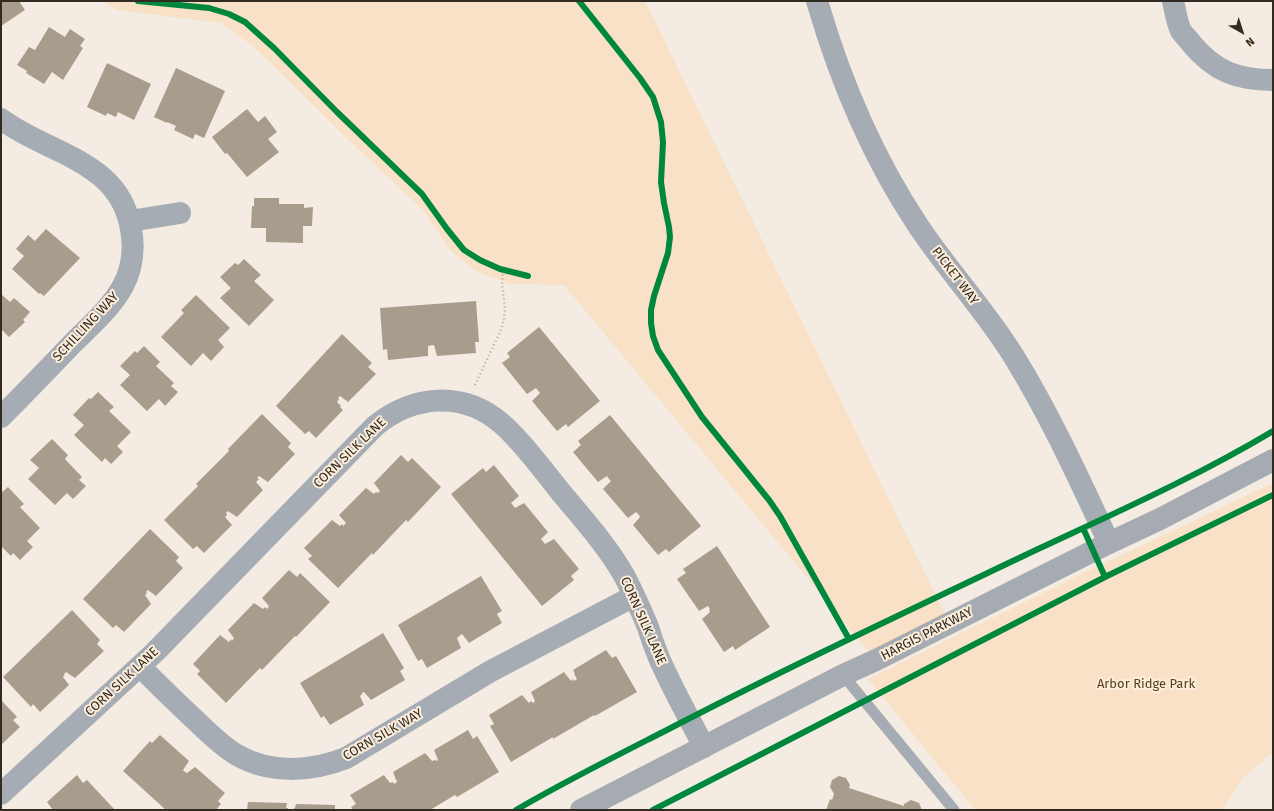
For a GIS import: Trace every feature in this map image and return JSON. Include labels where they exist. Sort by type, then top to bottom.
[{"type":"street","name":"PICKET WAY","points":[[817,1],[852,102],[871,143],[917,225],[1016,359],[1067,451],[1109,543]]},
{"type":"street","points":[[1173,1],[1181,31],[1205,58],[1220,70],[1240,76],[1262,80],[1273,80]]},
{"type":"street","name":"SCHILLING WAY","points":[[1,120],[28,136],[77,159],[96,172],[115,191],[130,221],[132,232],[132,254],[128,274],[123,287],[98,318],[1,417]]},
{"type":"street","points":[[130,221],[180,213]]},
{"type":"street","name":"CORN SILK LANE","points":[[1,794],[140,666],[180,627],[369,432],[385,418],[408,406],[441,400],[469,405],[491,415],[502,424],[514,436],[602,543],[620,569],[634,596],[664,669],[704,747]]},
{"type":"street","name":"HARGIS PARKWAY","points":[[581,810],[843,675],[883,657],[1109,543],[1160,519],[1273,460]]},
{"type":"street","name":"CORN SILK WAY","points":[[140,666],[168,695],[217,740],[237,754],[258,764],[274,767],[299,769],[316,767],[332,764],[352,754],[491,670],[634,596]]},
{"type":"lane","points":[[843,675],[954,810]]},
{"type":"path","points":[[469,405],[476,381],[501,330],[504,320],[505,309],[502,284],[504,270]]},
{"type":"green space","points":[[103,1],[645,1],[945,614],[869,652],[564,285],[510,284],[474,270],[450,250],[423,210],[358,149],[253,46],[221,23],[116,10]]},
{"type":"green space","name":"Arbor Ridge Park","points":[[1273,483],[1273,752],[1243,778],[1222,810],[975,810],[868,679],[1092,569]]},
{"type":"building","points":[[1,1],[19,1],[25,10],[1,26]]},
{"type":"building","points":[[49,27],[65,37],[70,29],[85,39],[80,46],[83,48],[63,80],[52,72],[44,84],[26,73],[27,71],[17,65],[29,47],[35,50]]},
{"type":"building","points":[[107,63],[151,84],[134,120],[118,112],[116,117],[107,113],[106,116],[87,107]]},
{"type":"building","points":[[176,68],[225,91],[204,138],[195,134],[193,139],[174,130],[176,126],[154,117]]},
{"type":"building","points":[[247,109],[258,122],[265,116],[277,132],[268,139],[279,152],[247,177],[227,153],[225,154],[212,137]]},
{"type":"building","points":[[254,198],[279,198],[279,204],[304,204],[304,208],[313,207],[312,226],[303,226],[303,243],[266,242],[266,228],[251,228]]},
{"type":"building","points":[[46,229],[80,258],[44,296],[40,293],[39,294],[12,269],[24,256],[16,249],[28,235],[35,241]]},
{"type":"building","points":[[244,259],[261,275],[254,281],[274,300],[249,326],[220,298],[231,288],[220,277],[235,263],[238,265]]},
{"type":"building","points":[[1,294],[10,302],[14,298],[30,312],[23,320],[25,322],[9,337],[1,329]]},
{"type":"building","points":[[196,295],[230,328],[218,340],[224,347],[211,361],[203,353],[191,366],[161,337],[184,313],[181,310]]},
{"type":"building","points":[[476,301],[479,342],[475,342],[476,353],[437,356],[434,345],[428,346],[428,356],[388,360],[387,349],[383,350],[380,308]]},
{"type":"building","points":[[539,327],[600,401],[568,427],[566,424],[557,431],[532,401],[540,393],[536,388],[527,394],[502,363],[510,357],[507,353]]},
{"type":"building","points":[[342,334],[372,363],[368,367],[376,374],[348,402],[340,396],[338,398],[339,399],[337,402],[343,410],[316,438],[309,431],[305,434],[276,406]]},
{"type":"building","points":[[144,346],[160,362],[156,366],[174,383],[171,386],[178,392],[165,406],[159,399],[147,411],[120,385],[130,375],[120,366],[135,351],[137,353]]},
{"type":"building","points":[[98,392],[114,407],[109,411],[131,432],[117,446],[123,452],[111,464],[105,458],[102,462],[74,435],[84,425],[73,415],[89,398],[91,399]]},
{"type":"building","points":[[262,414],[291,443],[288,447],[295,454],[268,482],[259,476],[257,478],[259,479],[256,482],[263,490],[237,517],[228,511],[226,513],[227,515],[225,517],[232,525],[204,553],[197,546],[193,549],[164,520],[198,486],[196,484],[229,451],[228,449]]},
{"type":"building","points":[[610,415],[701,526],[669,552],[666,549],[658,555],[633,525],[640,517],[639,515],[636,512],[628,518],[603,489],[611,481],[607,476],[598,482],[573,452],[581,445],[578,441]]},
{"type":"building","points":[[52,439],[68,455],[65,459],[82,477],[79,480],[86,486],[73,499],[67,493],[55,505],[28,479],[39,468],[30,460]]},
{"type":"building","points":[[401,455],[408,462],[412,458],[441,487],[408,522],[406,520],[373,555],[372,553],[338,588],[308,559],[312,556],[304,548],[332,520],[340,526],[342,524],[343,526],[346,523],[339,515],[366,488],[374,494],[376,492],[378,493],[380,491],[374,483]]},
{"type":"building","points":[[494,465],[519,496],[511,503],[515,508],[524,503],[548,532],[541,539],[545,544],[554,539],[579,569],[571,576],[574,580],[542,606],[451,494],[483,468],[486,472]]},
{"type":"building","points":[[8,487],[24,504],[20,507],[40,528],[27,541],[33,547],[20,560],[13,553],[11,556],[1,546],[1,493]]},
{"type":"building","points":[[150,529],[179,557],[176,561],[183,568],[156,596],[148,590],[146,592],[147,593],[145,595],[151,604],[124,632],[116,625],[113,628],[83,599]]},
{"type":"building","points":[[717,546],[770,627],[735,650],[733,646],[724,652],[702,619],[710,612],[710,609],[708,606],[699,611],[677,579],[686,573],[683,569]]},
{"type":"building","points":[[289,570],[297,577],[300,573],[330,602],[262,670],[260,668],[226,703],[197,674],[200,671],[193,664],[220,635],[229,642],[231,639],[232,641],[234,638],[228,630],[254,603],[263,609],[265,607],[267,609],[269,606],[262,598]]},
{"type":"building","points":[[481,576],[502,611],[497,614],[502,623],[469,643],[462,634],[457,638],[461,648],[427,668],[422,659],[418,661],[398,625]]},
{"type":"building","points":[[72,610],[100,640],[97,644],[104,651],[75,678],[66,672],[63,677],[69,685],[40,712],[33,704],[31,707],[3,677]]},
{"type":"building","points":[[383,633],[404,668],[400,671],[405,680],[371,700],[364,692],[362,693],[360,696],[364,705],[330,725],[324,716],[321,718],[300,683]]},
{"type":"building","points":[[606,650],[612,658],[616,656],[637,692],[553,739],[553,737],[511,762],[490,726],[494,724],[489,715],[522,695],[529,703],[531,701],[533,703],[535,701],[531,692],[564,672],[571,681],[573,679],[574,681],[577,679],[573,670]]},
{"type":"building","points":[[1,700],[17,717],[13,720],[20,727],[1,745]]},
{"type":"building","points":[[468,730],[473,739],[477,736],[499,772],[457,797],[455,795],[430,810],[353,810],[351,807],[356,804],[350,795],[384,775],[390,783],[393,782],[394,784],[397,782],[393,772],[425,753],[432,761],[438,760],[434,750]]},
{"type":"building","points":[[160,735],[189,761],[183,770],[185,772],[187,773],[195,767],[225,793],[218,801],[221,804],[216,810],[166,810],[123,771],[150,741],[152,743]]},
{"type":"building","points":[[77,775],[83,783],[87,780],[115,810],[53,810],[47,802]]},
{"type":"building","points":[[839,776],[846,778],[850,785],[849,788],[904,806],[904,804],[911,800],[919,803],[922,810],[826,810],[830,799],[832,800],[834,794],[830,787],[832,780]]},
{"type":"building","points":[[248,802],[287,803],[286,808],[288,808],[288,810],[247,810]]},
{"type":"building","points":[[296,804],[335,805],[335,810],[294,810]]},
{"type":"cycle path","points":[[138,1],[209,8],[229,14],[245,22],[274,48],[337,112],[422,194],[464,250],[480,260],[500,269],[528,276]]},
{"type":"cycle path","points":[[579,1],[640,78],[653,97],[661,122],[663,142],[661,182],[670,237],[668,253],[651,310],[653,336],[658,350],[702,417],[769,500],[780,516],[849,639]]},
{"type":"cycle path","points":[[516,810],[589,770],[709,708],[896,616],[1157,493],[1216,463],[1273,431]]},
{"type":"cycle path","points":[[653,810],[1105,577],[1273,495]]},
{"type":"cycle path","points":[[1083,528],[1105,577]]}]
